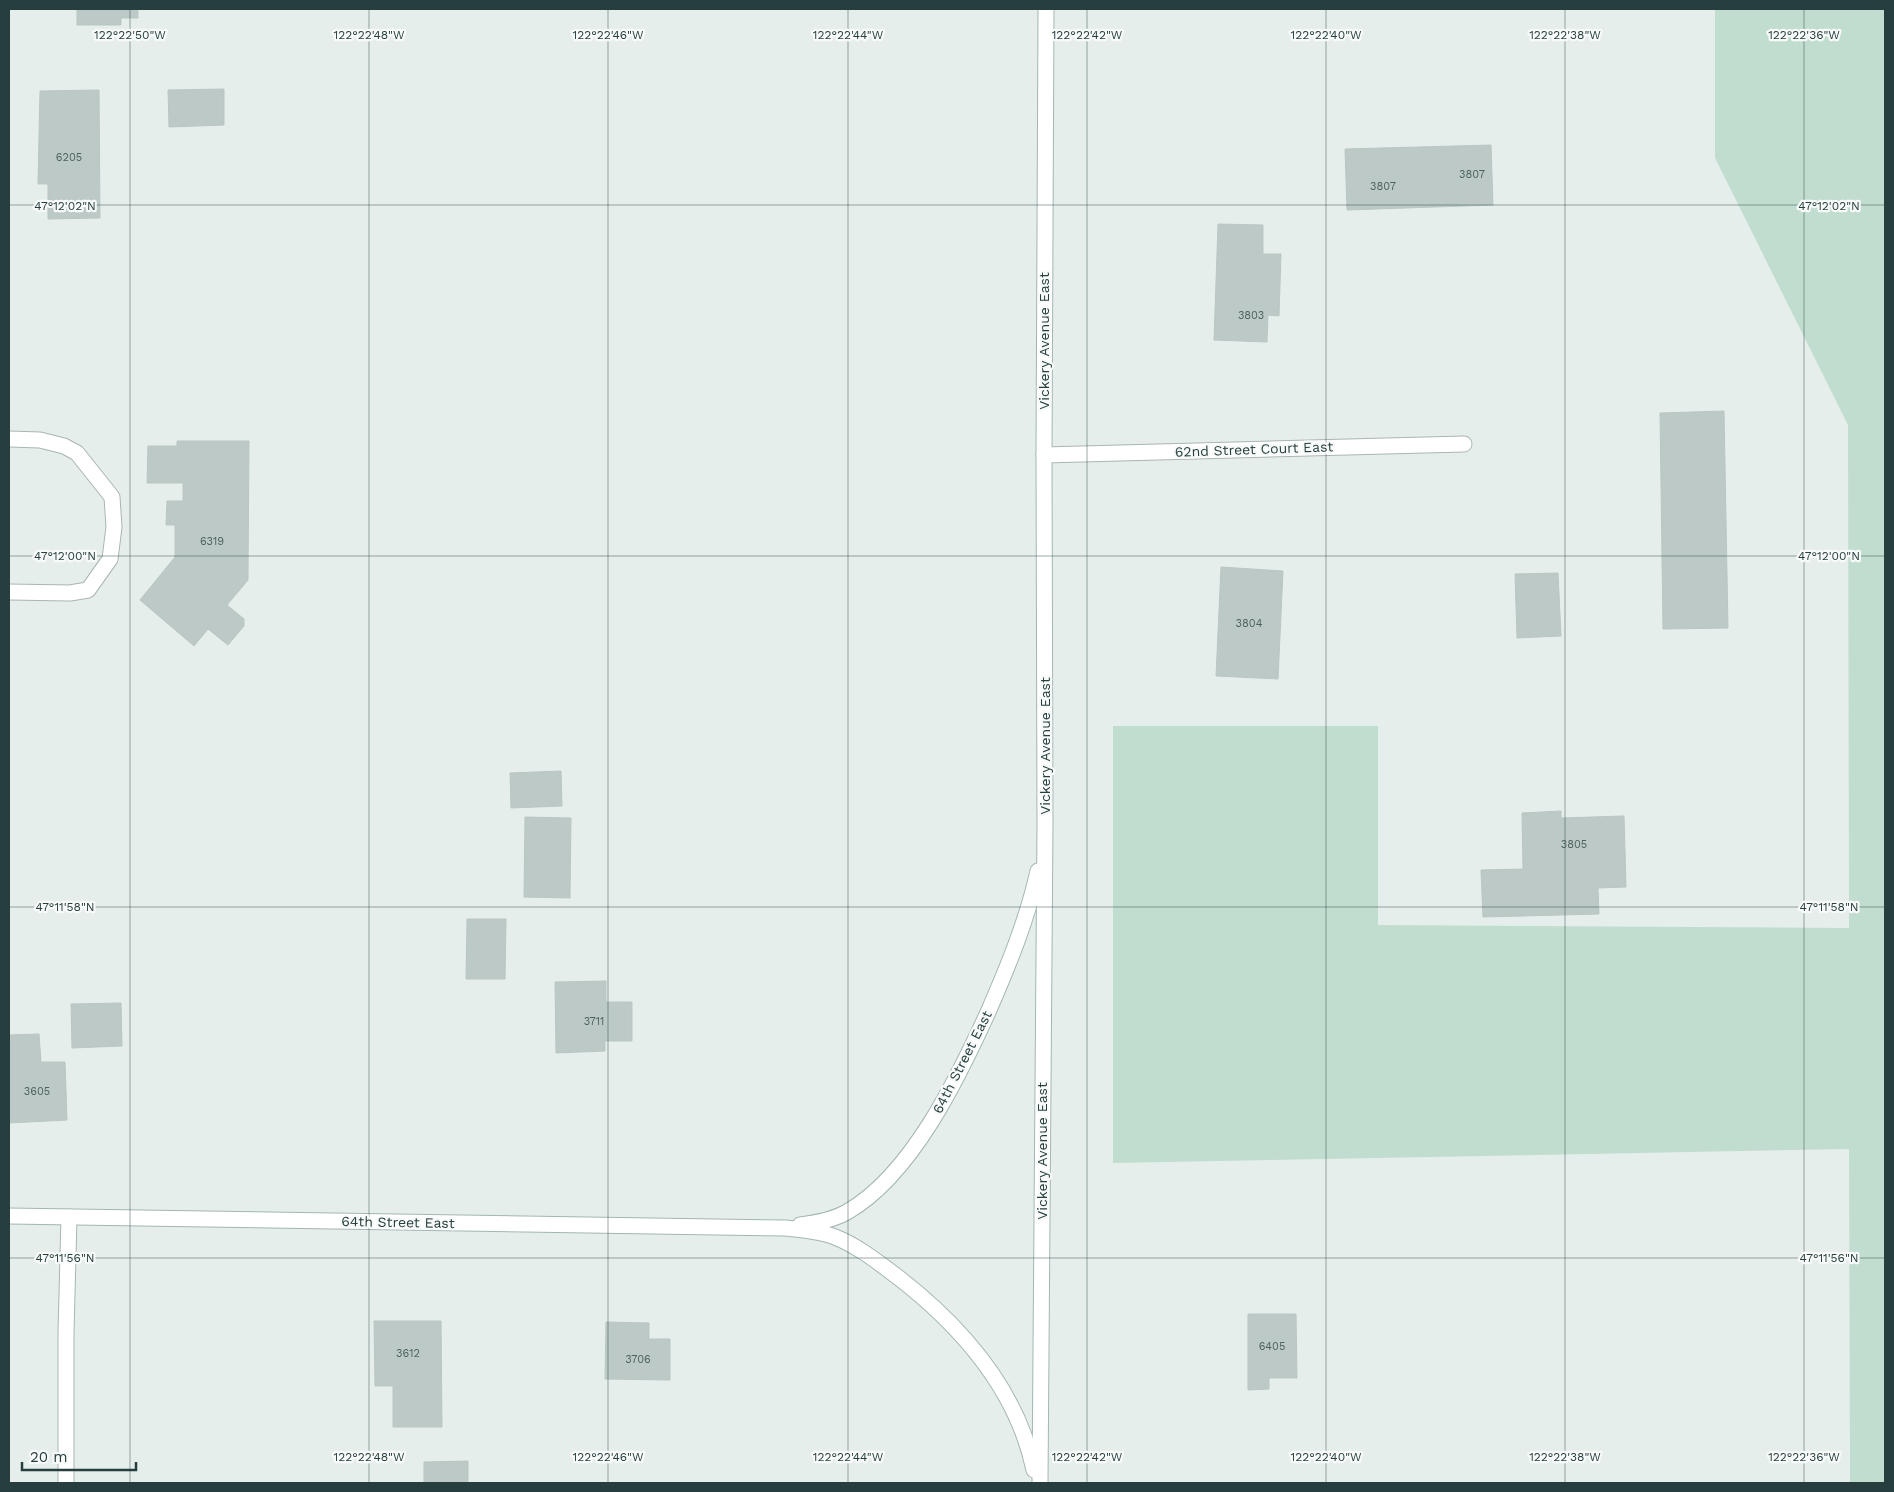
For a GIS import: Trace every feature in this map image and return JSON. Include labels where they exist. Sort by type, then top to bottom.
[{"type":"street","name":"Vickery Avenue East","points":[[1038,1483],[1045,824],[1046,9]]},
{"type":"street","points":[[9,439],[40,440],[64,446],[77,452],[112,497],[114,527],[110,559],[88,590],[70,593],[9,592]]},
{"type":"street","name":"62nd Street Court East","points":[[1044,455],[1464,444]]},
{"type":"street","name":"64th Street East","points":[[786,1228],[836,1217],[848,1211],[882,1185],[901,1163],[946,1099],[970,1051],[1019,938],[1034,890],[1045,824]]},
{"type":"street","name":"64th Street East","points":[[9,1216],[786,1228],[834,1237],[861,1251],[911,1287],[974,1348],[1013,1406],[1032,1459],[1038,1483]]},
{"type":"street","points":[[66,1483],[68,1217]]},
{"type":"green space","points":[[1715,9],[1885,9],[1885,1483],[1850,1483],[1849,1149],[1113,1163],[1113,726],[1378,726],[1378,925],[1849,928],[1848,425],[1715,158]]},
{"type":"building","points":[[77,9],[138,9],[138,18],[121,18],[121,25],[77,25]]},
{"type":"building","points":[[224,89],[224,125],[169,127],[168,90]]},
{"type":"building","points":[[99,90],[100,218],[48,219],[48,184],[38,184],[40,91]]},
{"type":"building","points":[[1491,145],[1493,205],[1347,210],[1345,149]]},
{"type":"building","points":[[1218,224],[1263,225],[1263,254],[1281,254],[1279,316],[1268,315],[1267,342],[1214,340]]},
{"type":"building","points":[[1724,411],[1728,628],[1663,629],[1660,413]]},
{"type":"building","points":[[177,441],[249,441],[248,580],[227,605],[244,619],[244,626],[228,645],[208,629],[194,646],[140,600],[175,557],[175,525],[166,525],[167,501],[183,501],[183,483],[147,483],[148,446],[177,446]]},
{"type":"building","points":[[1221,567],[1283,571],[1278,679],[1216,676]]},
{"type":"building","points":[[1558,573],[1561,636],[1517,638],[1515,574]]},
{"type":"building","points":[[561,771],[562,806],[511,808],[510,773]]},
{"type":"building","points":[[1561,811],[1561,818],[1624,816],[1626,887],[1598,888],[1599,914],[1483,917],[1481,870],[1523,869],[1522,813]]},
{"type":"building","points":[[525,817],[571,818],[570,898],[524,897]]},
{"type":"building","points":[[467,919],[506,919],[505,979],[466,979]]},
{"type":"building","points":[[606,981],[606,1002],[632,1002],[632,1041],[605,1041],[605,1051],[556,1053],[555,982]]},
{"type":"building","points":[[121,1003],[122,1046],[72,1048],[71,1004]]},
{"type":"building","points":[[39,1034],[41,1062],[65,1062],[67,1120],[9,1123],[9,1035]]},
{"type":"building","points":[[1248,1314],[1296,1314],[1297,1378],[1269,1378],[1269,1389],[1248,1390]]},
{"type":"building","points":[[374,1321],[441,1321],[442,1427],[393,1427],[393,1386],[375,1386]]},
{"type":"building","points":[[606,1322],[649,1323],[649,1339],[670,1339],[670,1380],[605,1379]]},
{"type":"building","points":[[468,1461],[468,1483],[424,1483],[424,1462]]}]
